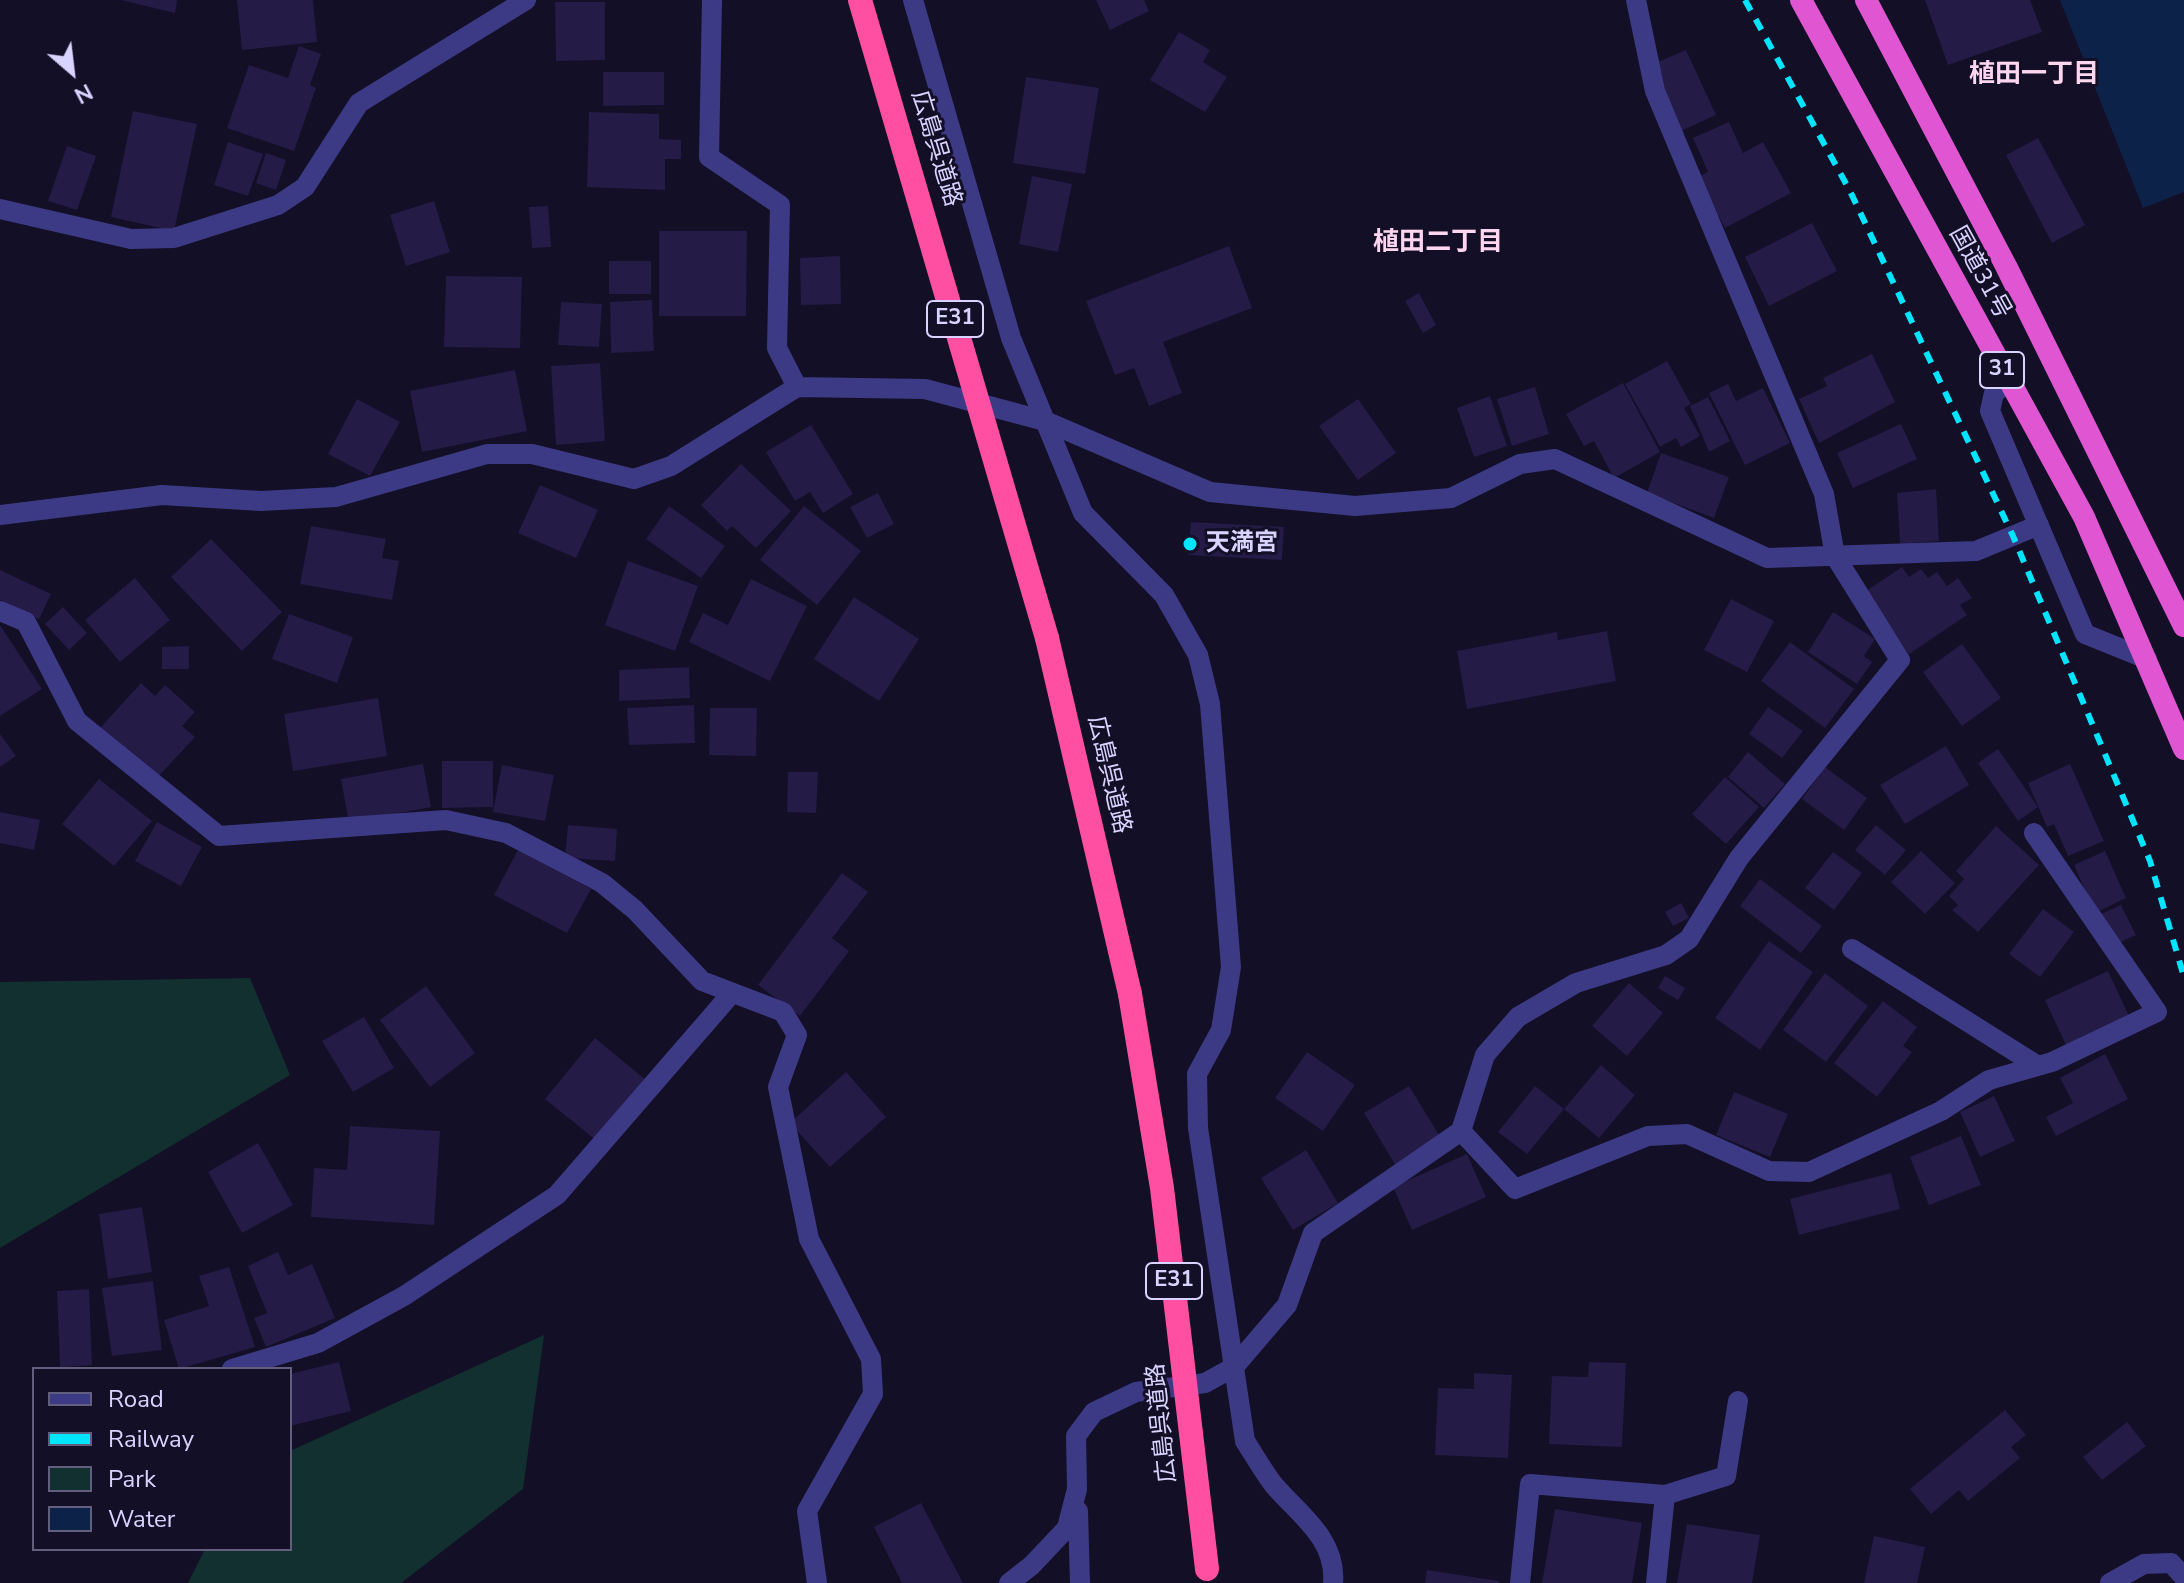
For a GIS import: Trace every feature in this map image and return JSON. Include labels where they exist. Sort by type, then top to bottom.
[{"type":"highway","name":"広島呉道路","points":[[860,0],[1047,638],[1130,994],[1162,1188],[1207,1576]]},
{"type":"highway","name":"国道31号","points":[[1801,0],[2084,517],[2184,749]]},
{"type":"highway","name":"国道31号","points":[[1866,0],[2006,266],[2184,626]]},
{"type":"street","points":[[0,209],[131,239],[174,238],[278,205],[305,187],[359,103],[526,0]]},
{"type":"street","points":[[712,0],[709,157],[780,205],[777,348],[797,387]]},
{"type":"street","points":[[913,0],[1011,338],[1083,513],[1164,595],[1198,655],[1210,704],[1231,967],[1221,1030],[1197,1074],[1198,1128],[1245,1441],[1274,1484],[1312,1521],[1334,1571],[1333,1583]]},
{"type":"street","points":[[1080,1583],[1076,1436],[1094,1412],[1136,1392],[1205,1383],[1234,1367],[1287,1305],[1313,1233],[1461,1131],[1485,1055],[1518,1017],[1576,983],[1666,955],[1689,939],[1739,858],[1900,660],[1835,556],[1824,494],[1655,91],[1636,0]]},
{"type":"street","points":[[2009,382],[1994,393],[1990,411],[2085,634],[2147,659]]},
{"type":"street","points":[[0,515],[162,495],[261,501],[336,497],[487,454],[532,454],[634,479],[671,466],[797,387],[925,389],[1045,421],[1210,492],[1355,506],[1451,498],[1520,464],[1555,459],[1767,558],[1976,551],[2039,525]]},
{"type":"street","points":[[0,611],[26,622],[77,721],[219,836],[446,820],[506,833],[602,883],[635,910],[702,981],[783,1012],[797,1035],[778,1087],[809,1239],[871,1359],[873,1394],[807,1511],[817,1583]]},
{"type":"street","points":[[1461,1131],[1515,1189],[1648,1136],[1687,1134],[1769,1171],[1809,1172],[1941,1111],[1989,1080],[2038,1066],[2157,1012],[2034,833]]},
{"type":"street","points":[[1852,949],[2038,1066]]},
{"type":"street","points":[[238,1367],[331,1336],[404,1296],[557,1195],[732,993]]},
{"type":"street","points":[[1520,1583],[1530,1484],[1665,1495],[1726,1476],[1738,1401]]},
{"type":"street","points":[[1009,1583],[1032,1565],[1067,1528],[1077,1489]]},
{"type":"street","points":[[1656,1583],[1665,1495]]},
{"type":"street","points":[[2110,1583],[2144,1564],[2171,1563],[2184,1577]]},
{"type":"green space","points":[[250,978],[290,1075],[0,1248],[0,982]]},
{"type":"green space","points":[[544,1335],[523,1489],[401,1583],[188,1583],[204,1551],[292,1551],[292,1450]]},
{"type":"water","points":[[2060,0],[2184,0],[2184,192],[2143,208]]},
{"type":"building","points":[[121,0],[177,0],[175,13]]},
{"type":"building","points":[[237,0],[313,0],[317,42],[242,50]]},
{"type":"building","points":[[1096,0],[1144,0],[1149,11],[1110,30]]},
{"type":"building","points":[[1925,0],[2030,0],[2042,32],[1948,65]]},
{"type":"building","points":[[555,2],[605,2],[605,60],[556,61]]},
{"type":"building","points":[[1179,32],[1210,50],[1203,62],[1227,77],[1205,112],[1150,80]]},
{"type":"building","points":[[299,46],[321,54],[310,85],[316,88],[294,151],[227,128],[249,65],[288,78]]},
{"type":"building","points":[[1686,50],[1716,115],[1681,131],[1651,65]]},
{"type":"building","points":[[603,72],[664,72],[664,105],[603,106]]},
{"type":"building","points":[[1026,77],[1099,88],[1085,174],[1013,163]]},
{"type":"building","points":[[133,111],[197,124],[174,231],[111,217]]},
{"type":"building","points":[[589,112],[659,114],[659,139],[681,140],[681,159],[665,159],[665,190],[587,187]]},
{"type":"building","points":[[1729,122],[1743,153],[1763,142],[1791,193],[1725,228],[1698,177],[1708,172],[1693,138]]},
{"type":"building","points":[[2038,138],[2085,225],[2052,243],[2006,155]]},
{"type":"building","points":[[228,142],[263,154],[248,196],[214,185]]},
{"type":"building","points":[[67,146],[96,156],[77,210],[48,201]]},
{"type":"building","points":[[266,153],[286,160],[276,190],[256,183]]},
{"type":"building","points":[[1032,176],[1072,184],[1058,252],[1019,244]]},
{"type":"building","points":[[434,201],[450,252],[406,266],[390,215]]},
{"type":"building","points":[[548,206],[551,247],[532,248],[529,207]]},
{"type":"building","points":[[1812,223],[1837,271],[1769,306],[1745,257]]},
{"type":"building","points":[[659,231],[747,231],[746,316],[659,316]]},
{"type":"building","points":[[1229,246],[1252,308],[1163,342],[1182,393],[1149,406],[1134,368],[1115,375],[1086,301]]},
{"type":"building","points":[[840,256],[841,304],[801,305],[800,258]]},
{"type":"building","points":[[609,261],[651,261],[651,294],[609,294]]},
{"type":"building","points":[[446,276],[522,277],[520,348],[444,347]]},
{"type":"building","points":[[1419,293],[1436,325],[1423,333],[1405,301]]},
{"type":"building","points":[[652,300],[654,351],[611,353],[610,302]]},
{"type":"building","points":[[561,302],[602,304],[599,347],[558,345]]},
{"type":"building","points":[[1872,354],[1895,402],[1819,443],[1799,399],[1827,386],[1823,378]]},
{"type":"building","points":[[1667,361],[1691,404],[1684,408],[1700,436],[1681,447],[1676,438],[1660,447],[1625,384]]},
{"type":"building","points":[[600,363],[605,441],[556,445],[551,366]]},
{"type":"building","points":[[515,370],[527,431],[422,452],[410,391]]},
{"type":"building","points":[[1623,383],[1660,452],[1614,478],[1594,441],[1584,446],[1566,414]]},
{"type":"building","points":[[1728,384],[1736,401],[1763,388],[1790,443],[1745,465],[1709,393]]},
{"type":"building","points":[[1535,387],[1549,434],[1512,446],[1497,399]]},
{"type":"building","points":[[1490,396],[1507,446],[1474,457],[1457,408]]},
{"type":"building","points":[[1708,397],[1730,441],[1709,452],[1690,406]]},
{"type":"building","points":[[357,399],[400,422],[370,476],[328,454]]},
{"type":"building","points":[[1358,399],[1396,453],[1358,480],[1319,426]]},
{"type":"building","points":[[1901,424],[1917,459],[1853,488],[1837,453]]},
{"type":"building","points":[[811,425],[853,494],[823,513],[810,492],[795,501],[766,452]]},
{"type":"building","points":[[1661,453],[1729,477],[1714,518],[1647,493]]},
{"type":"building","points":[[741,464],[791,511],[756,548],[732,526],[727,531],[701,505]]},
{"type":"building","points":[[540,485],[598,510],[576,558],[518,533]]},
{"type":"building","points":[[1936,489],[1939,541],[1900,544],[1897,493]]},
{"type":"building","points":[[878,493],[894,524],[867,538],[850,507]]},
{"type":"building","points":[[669,506],[725,546],[701,578],[646,539]]},
{"type":"building","points":[[804,506],[861,551],[817,605],[760,560]]},
{"type":"building","points":[[1191,522],[1284,527],[1282,560],[1188,555]]},
{"type":"building","points":[[311,526],[386,539],[382,558],[399,561],[392,600],[300,584]]},
{"type":"building","points":[[211,539],[282,612],[242,651],[171,577]]},
{"type":"building","points":[[628,561],[698,586],[675,651],[605,625]]},
{"type":"building","points":[[1902,567],[1909,577],[1921,569],[1928,578],[1937,572],[1947,586],[1958,578],[1972,598],[1960,605],[1967,615],[1909,654],[1866,591]]},
{"type":"building","points":[[0,570],[51,594],[39,619],[0,600]]},
{"type":"building","points":[[135,578],[170,620],[120,662],[85,620]]},
{"type":"building","points":[[751,579],[807,606],[770,681],[689,642],[703,613],[728,625]]},
{"type":"building","points":[[854,597],[919,639],[879,701],[814,659]]},
{"type":"building","points":[[1731,599],[1774,621],[1747,672],[1704,650]]},
{"type":"building","points":[[63,607],[87,633],[69,650],[45,624]]},
{"type":"building","points":[[1833,612],[1875,639],[1864,656],[1872,662],[1857,684],[1808,652]]},
{"type":"building","points":[[289,614],[353,637],[337,683],[272,659]]},
{"type":"building","points":[[0,625],[42,689],[0,716]]},
{"type":"building","points":[[1607,631],[1616,681],[1467,709],[1457,651],[1557,632],[1558,640]]},
{"type":"building","points":[[1790,642],[1854,689],[1825,728],[1761,681]]},
{"type":"building","points":[[1962,644],[2001,698],[1962,726],[1923,672]]},
{"type":"building","points":[[189,646],[189,669],[162,669],[162,647]]},
{"type":"building","points":[[689,667],[690,698],[619,701],[619,670]]},
{"type":"building","points":[[141,683],[155,696],[165,685],[195,712],[182,726],[195,737],[156,779],[100,728]]},
{"type":"building","points":[[378,698],[387,756],[293,771],[284,714]]},
{"type":"building","points":[[694,705],[695,743],[629,745],[627,708]]},
{"type":"building","points":[[1768,707],[1803,731],[1782,758],[1749,734]]},
{"type":"building","points":[[710,708],[757,708],[756,756],[709,755]]},
{"type":"building","points":[[0,734],[16,756],[0,767]]},
{"type":"building","points":[[1946,746],[1969,785],[1905,824],[1880,785]]},
{"type":"building","points":[[1998,749],[2038,807],[2018,821],[1978,763]]},
{"type":"building","points":[[1748,752],[1785,784],[1764,808],[1728,777]]},
{"type":"building","points":[[442,761],[493,761],[493,807],[442,808]]},
{"type":"building","points":[[423,764],[431,807],[349,823],[341,779]]},
{"type":"building","points":[[2070,764],[2104,841],[2068,856],[2054,824],[2047,827],[2028,783]]},
{"type":"building","points":[[502,765],[554,775],[545,821],[493,812]]},
{"type":"building","points":[[1825,767],[1867,798],[1844,830],[1802,799]]},
{"type":"building","points":[[788,772],[818,772],[816,813],[787,812]]},
{"type":"building","points":[[1725,777],[1759,807],[1726,844],[1692,814]]},
{"type":"building","points":[[99,779],[152,821],[114,866],[62,824]]},
{"type":"building","points":[[0,812],[40,820],[34,850],[0,843]]},
{"type":"building","points":[[157,822],[202,847],[181,886],[135,861]]},
{"type":"building","points":[[568,825],[617,829],[615,861],[565,858]]},
{"type":"building","points":[[1876,825],[1906,850],[1885,875],[1855,850]]},
{"type":"building","points":[[1996,826],[2039,865],[1978,932],[1952,910],[1958,905],[1949,896],[1964,879],[1956,871]]},
{"type":"building","points":[[518,850],[591,889],[567,933],[494,895]]},
{"type":"building","points":[[1921,851],[1955,883],[1925,914],[1891,882]]},
{"type":"building","points":[[2105,851],[2126,898],[2095,913],[2074,865]]},
{"type":"building","points":[[1833,852],[1862,873],[1834,910],[1805,888]]},
{"type":"building","points":[[842,873],[868,892],[832,938],[849,951],[800,1016],[758,985]]},
{"type":"building","points":[[1760,879],[1822,926],[1801,953],[1740,906]]},
{"type":"building","points":[[1681,903],[1689,918],[1673,926],[1665,912]]},
{"type":"building","points":[[2121,905],[2136,935],[2116,944],[2101,914]]},
{"type":"building","points":[[2043,909],[2074,932],[2040,977],[2009,954]]},
{"type":"building","points":[[1769,941],[1813,972],[1760,1050],[1715,1018]]},
{"type":"building","points":[[2108,971],[2129,1016],[2066,1045],[2045,1000]]},
{"type":"building","points":[[1825,973],[1868,1006],[1826,1062],[1783,1030]]},
{"type":"building","points":[[1665,976],[1685,988],[1678,1000],[1658,988]]},
{"type":"building","points":[[1629,983],[1663,1013],[1627,1056],[1592,1026]]},
{"type":"building","points":[[426,986],[475,1053],[430,1087],[380,1020]]},
{"type":"building","points":[[1883,1001],[1917,1027],[1903,1046],[1912,1052],[1877,1097],[1834,1063]]},
{"type":"building","points":[[364,1017],[394,1068],[353,1092],[322,1041]]},
{"type":"building","points":[[595,1038],[647,1081],[597,1141],[545,1099]]},
{"type":"building","points":[[1307,1052],[1355,1085],[1323,1131],[1275,1098]]},
{"type":"building","points":[[2105,1054],[2128,1099],[2056,1136],[2046,1117],[2073,1103],[2060,1078]]},
{"type":"building","points":[[1601,1065],[1635,1095],[1599,1138],[1564,1109]]},
{"type":"building","points":[[846,1072],[886,1117],[830,1167],[790,1123]]},
{"type":"building","points":[[1409,1086],[1441,1138],[1396,1166],[1364,1113]]},
{"type":"building","points":[[1535,1086],[1564,1109],[1527,1154],[1498,1132]]},
{"type":"building","points":[[1734,1092],[1788,1114],[1770,1157],[1716,1135]]},
{"type":"building","points":[[1994,1096],[2015,1141],[1980,1157],[1960,1112]]},
{"type":"building","points":[[350,1126],[440,1131],[434,1225],[311,1217],[314,1168],[347,1170]]},
{"type":"building","points":[[1961,1136],[1981,1185],[1929,1205],[1910,1157]]},
{"type":"building","points":[[258,1143],[293,1205],[242,1233],[208,1172]]},
{"type":"building","points":[[1306,1150],[1338,1203],[1293,1230],[1261,1178]]},
{"type":"building","points":[[1467,1154],[1486,1197],[1412,1230],[1393,1187]]},
{"type":"building","points":[[1891,1173],[1900,1209],[1799,1235],[1790,1199]]},
{"type":"building","points":[[142,1207],[152,1272],[108,1279],[99,1214]]},
{"type":"building","points":[[278,1252],[288,1275],[312,1264],[335,1318],[266,1347],[254,1318],[267,1313],[248,1266]]},
{"type":"building","points":[[229,1267],[255,1347],[178,1367],[164,1320],[209,1306],[199,1276]]},
{"type":"building","points":[[153,1281],[162,1350],[112,1356],[102,1288]]},
{"type":"building","points":[[89,1289],[92,1365],[60,1367],[57,1291]]},
{"type":"building","points":[[339,1362],[351,1411],[292,1426],[292,1374]]},
{"type":"building","points":[[1589,1362],[1626,1363],[1622,1447],[1549,1444],[1552,1376],[1588,1377]]},
{"type":"building","points":[[1474,1373],[1512,1375],[1508,1458],[1435,1455],[1438,1388],[1474,1389]]},
{"type":"building","points":[[2005,1410],[2026,1435],[2011,1447],[2020,1458],[1968,1501],[1959,1490],[1931,1514],[1910,1489]]},
{"type":"building","points":[[2127,1422],[2146,1446],[2102,1480],[2083,1457]]},
{"type":"building","points":[[921,1503],[963,1583],[902,1583],[874,1527]]},
{"type":"building","points":[[1555,1509],[1642,1523],[1632,1583],[1542,1583]]},
{"type":"building","points":[[1687,1524],[1760,1535],[1752,1583],[1677,1583]]},
{"type":"building","points":[[1874,1536],[1925,1547],[1917,1583],[1864,1583]]},
{"type":"building","points":[[1427,1570],[1499,1581],[1425,1583]]},
{"type":"railway","points":[[1745,0],[1850,191],[2013,536],[2150,861],[2184,977]]},
{"type":"place","name":"天満宮","points":[[1190,544]]},
{"type":"district","name":"植田一丁目","points":[[2034,76]]},
{"type":"district","name":"植田二丁目","points":[[1438,244]]}]
